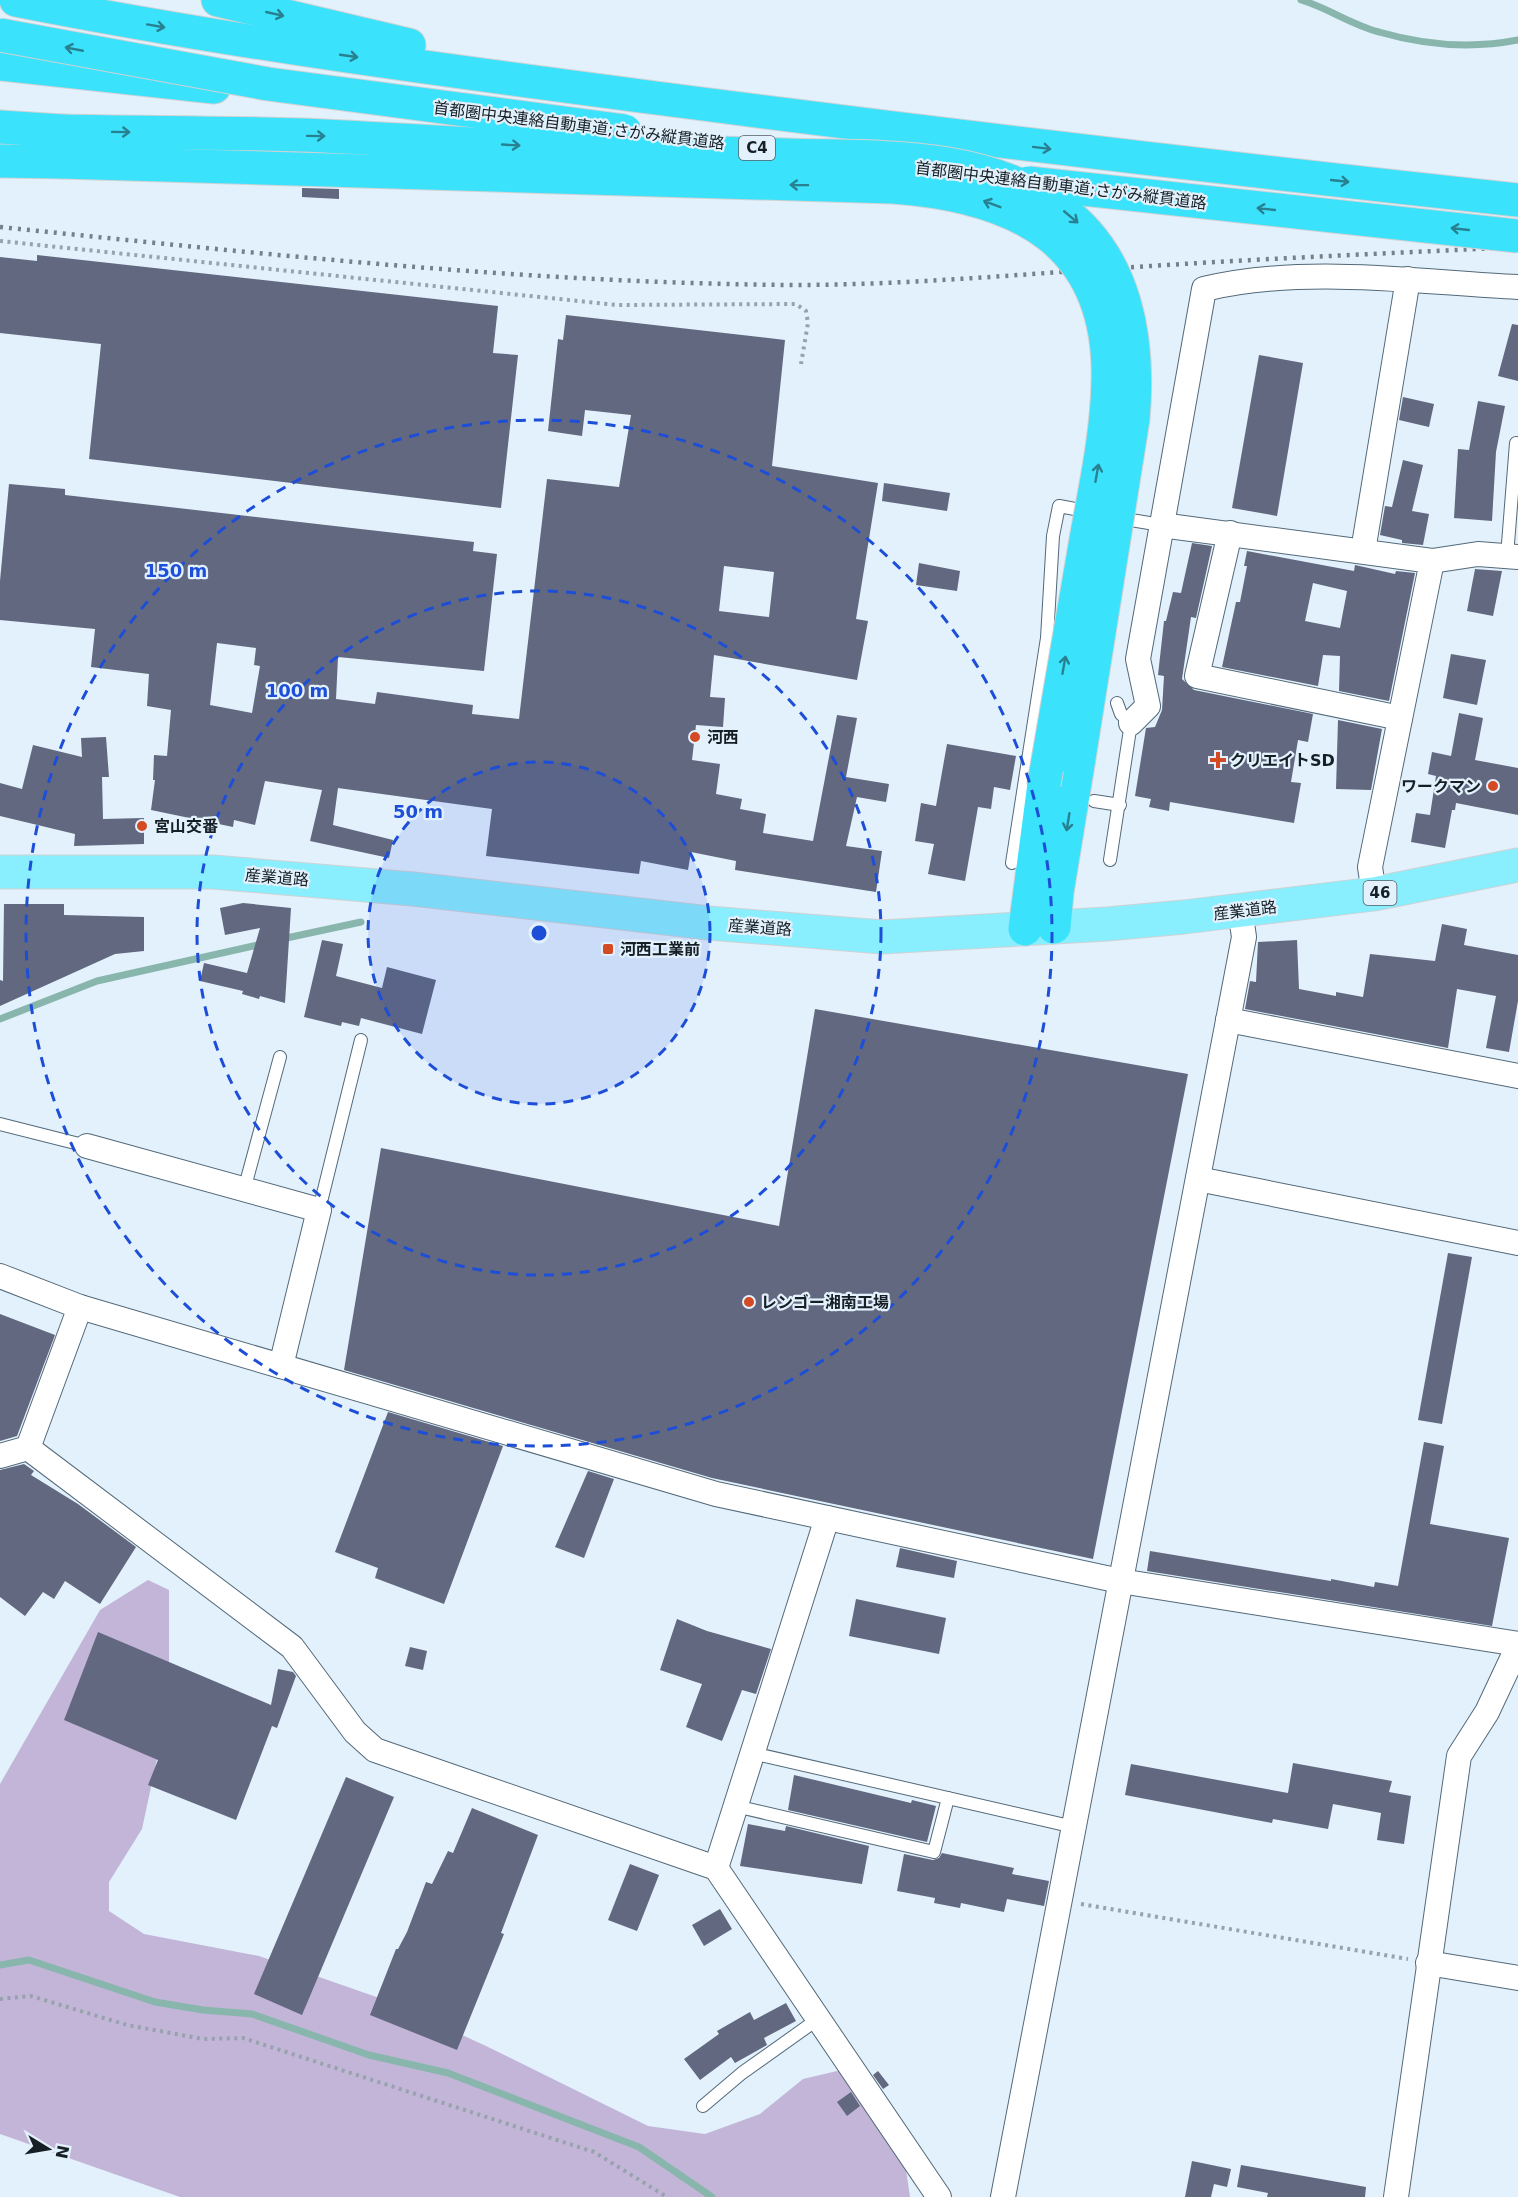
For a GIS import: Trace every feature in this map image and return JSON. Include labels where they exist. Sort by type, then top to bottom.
[{"type":"highway","name":"C4","points":[[16,0],[269,46],[935,134],[1518,200]]},
{"type":"highway","points":[[218,0],[389,41],[495,61],[820,110],[935,134]]},
{"type":"highway","name":"首都圏中央連絡自動車道;さがみ縦貫道路","points":[[0,35],[267,84],[398,103],[1075,189],[1518,236]]},
{"type":"highway","points":[[0,64],[130,79],[398,103]]},
{"type":"highway","points":[[0,128],[322,136],[577,149],[910,160],[992,174],[1037,194],[1059,207],[1079,224],[1097,245],[1112,268],[1123,295],[1132,333],[1136,385],[1133,419],[1057,892],[1040,928]]},
{"type":"highway","points":[[0,134],[62,131]]},
{"type":"highway","points":[[0,161],[893,187],[963,195],[993,203],[1040,228],[1078,264],[1092,287],[1101,313],[1108,380],[1103,442],[1044,784],[1040,928]]},
{"type":"main road","name":"産業道路","points":[[0,872],[213,872],[414,889],[709,923],[882,936],[1129,923],[1374,894],[1518,865]]},
{"type":"street","points":[[1131,723],[1148,706],[1138,659],[1204,289],[1225,284],[1292,279],[1408,279],[1518,286]]},
{"type":"street","points":[[1363,551],[1408,279]]},
{"type":"street","points":[[1161,525],[1432,561],[1478,554],[1512,557]]},
{"type":"street","points":[[1230,533],[1197,676],[1400,718]]},
{"type":"street","points":[[1374,894],[1370,867],[1432,561]]},
{"type":"street","points":[[1003,2197],[1244,937],[1240,910]]},
{"type":"street","points":[[1228,1020],[1518,1076]]},
{"type":"street","points":[[87,1146],[319,1210],[281,1366]]},
{"type":"street","points":[[1198,1179],[1518,1243]]},
{"type":"street","points":[[0,1276],[80,1307],[716,1494],[1120,1581],[1518,1645],[1487,1712],[1459,1756],[1396,2197]]},
{"type":"street","points":[[28,1448],[80,1307]]},
{"type":"street","points":[[0,1456],[28,1448]]},
{"type":"street","points":[[28,1448],[292,1647],[355,1732],[375,1750],[716,1869],[939,2197]]},
{"type":"street","points":[[716,1869],[827,1518]]},
{"type":"street","points":[[1428,1963],[1518,1978]]},
{"type":"lane","points":[[1512,557],[1516,443]]},
{"type":"lane","points":[[1012,862],[1047,638],[1053,536],[1059,506],[1161,525]]},
{"type":"lane","points":[[1110,860],[1131,723],[1121,714],[1117,703]]},
{"type":"lane","points":[[1094,801],[1120,805]]},
{"type":"lane","points":[[319,1210],[361,1040]]},
{"type":"lane","points":[[244,1190],[280,1057]]},
{"type":"lane","points":[[0,1124],[87,1146]]},
{"type":"lane","points":[[752,1753],[1074,1827]]},
{"type":"lane","points":[[735,1806],[934,1852],[948,1798]]},
{"type":"lane","points":[[703,2106],[742,2073],[818,2019]]},
{"type":"path","points":[[0,242],[617,305],[796,304],[806,311],[807,323],[801,364]]},
{"type":"path","points":[[1060,1901],[1428,1963]]},
{"type":"path","points":[[0,1999],[31,1996],[127,2025],[203,2038],[243,2038],[594,2152],[667,2197]]},
{"type":"shaded area","points":[[148,1580],[169,1590],[169,1703],[142,1829],[109,1882],[109,1911],[144,1934],[259,1956],[388,2001],[486,2046],[648,2126],[705,2134],[760,2114],[803,2079],[854,2067],[898,2115],[910,2197],[180,2197],[0,2134],[0,1784],[100,1610]]},
{"type":"building","points":[[302,188],[339,189],[339,199],[302,197]]},
{"type":"building","points":[[37,255],[498,306],[493,353],[518,355],[501,508],[89,459],[101,344],[0,333],[0,257],[37,261]]},
{"type":"building","points":[[566,315],[785,340],[772,466],[878,483],[856,619],[868,621],[857,680],[714,655],[710,697],[725,698],[723,727],[696,725],[692,760],[720,764],[716,794],[742,799],[740,809],[766,814],[763,833],[813,841],[837,715],[857,718],[846,777],[889,784],[886,802],[857,797],[846,846],[882,851],[876,892],[735,870],[736,861],[691,852],[688,870],[641,861],[639,874],[486,856],[492,809],[338,788],[333,825],[393,840],[389,858],[310,841],[322,790],[265,781],[255,825],[234,820],[233,827],[151,810],[155,780],[153,780],[154,755],[167,756],[171,710],[147,706],[149,674],[91,667],[95,629],[0,620],[0,581],[9,484],[65,489],[65,495],[474,542],[473,551],[497,554],[484,671],[338,657],[336,699],[375,704],[377,692],[473,705],[472,714],[519,719],[547,479],[619,487],[631,415],[585,410],[582,436],[548,431],[558,339],[563,340]],"holes":[[[724,566],[774,572],[769,617],[719,611]],[[217,643],[256,648],[254,665],[260,666],[252,713],[210,705]]]},
{"type":"building","points":[[1512,324],[1518,325],[1518,381],[1498,376]]},
{"type":"building","points":[[1259,355],[1303,363],[1277,516],[1232,508]]},
{"type":"building","points":[[1403,397],[1434,404],[1429,427],[1399,420]]},
{"type":"building","points":[[1478,401],[1505,406],[1496,452],[1492,521],[1454,518],[1458,449],[1469,450]]},
{"type":"building","points":[[1403,460],[1423,465],[1412,511],[1429,514],[1423,545],[1402,543],[1402,540],[1380,535],[1385,506],[1392,507]]},
{"type":"building","points":[[884,483],[950,493],[947,511],[882,501]]},
{"type":"building","name":"クリエイトSD","points":[[1192,543],[1212,546],[1196,618],[1191,617],[1182,679],[1194,690],[1313,714],[1308,742],[1298,740],[1291,782],[1301,783],[1294,823],[1170,802],[1169,811],[1149,807],[1151,799],[1135,796],[1146,728],[1155,727],[1162,710],[1164,676],[1158,675],[1164,621],[1166,621],[1173,592],[1181,593]]},
{"type":"building","points":[[1247,551],[1354,571],[1355,565],[1395,574],[1396,571],[1415,573],[1389,701],[1339,691],[1340,656],[1323,655],[1318,686],[1222,667],[1236,602],[1240,602],[1247,566],[1244,566]],"holes":[[[1313,583],[1347,591],[1340,628],[1305,621]]]},
{"type":"building","points":[[919,563],[960,571],[957,591],[916,585]]},
{"type":"building","points":[[1475,569],[1502,571],[1493,616],[1467,611]]},
{"type":"building","points":[[1451,654],[1486,660],[1477,705],[1443,698]]},
{"type":"building","points":[[1459,713],[1483,718],[1475,760],[1518,768],[1518,815],[1456,803],[1455,810],[1452,810],[1445,848],[1411,842],[1416,813],[1430,815],[1436,776],[1428,774],[1432,752],[1451,756]]},
{"type":"building","points":[[1338,720],[1382,729],[1371,790],[1336,789]]},
{"type":"building","points":[[106,737],[109,777],[102,777],[103,819],[144,818],[144,844],[74,846],[75,834],[0,816],[0,783],[22,789],[33,745],[82,757],[81,738]]},
{"type":"building","points":[[947,744],[1016,756],[1010,790],[994,787],[991,809],[978,807],[965,881],[928,874],[934,844],[915,841],[921,803],[936,806]]},
{"type":"building","points":[[243,903],[291,908],[285,1003],[260,996],[259,999],[242,994],[243,991],[200,981],[204,963],[247,973],[260,928],[225,935],[220,908]]},
{"type":"building","points":[[4,904],[64,904],[64,915],[144,917],[144,951],[115,954],[0,1006],[0,980],[3,981]]},
{"type":"building","points":[[1442,924],[1467,929],[1464,945],[1518,955],[1518,1001],[1509,1052],[1486,1048],[1496,996],[1457,989],[1448,1048],[1245,1009],[1250,981],[1256,982],[1258,942],[1297,940],[1299,989],[1336,996],[1336,992],[1363,997],[1370,954],[1435,961]]},
{"type":"building","points":[[322,940],[343,944],[336,976],[382,988],[387,967],[436,980],[422,1034],[361,1018],[359,1026],[342,1022],[341,1026],[304,1017]]},
{"type":"building","name":"レンゴー湘南工場","points":[[815,1009],[1188,1074],[1093,1559],[712,1478],[344,1370],[381,1148],[779,1226]]},
{"type":"building","points":[[1448,1253],[1472,1257],[1442,1424],[1418,1420]]},
{"type":"building","points":[[0,1314],[55,1335],[17,1436],[0,1441]]},
{"type":"building","points":[[388,1412],[503,1446],[444,1604],[375,1578],[378,1568],[335,1552]]},
{"type":"building","points":[[1424,1442],[1444,1446],[1430,1524],[1509,1538],[1492,1626],[1147,1571],[1150,1551],[1331,1581],[1331,1579],[1374,1587],[1375,1582],[1398,1586]]},
{"type":"building","points":[[24,1464],[34,1471],[31,1475],[78,1504],[136,1547],[100,1604],[65,1581],[54,1599],[43,1592],[25,1616],[0,1597],[0,1470]]},
{"type":"building","points":[[588,1471],[614,1479],[584,1558],[555,1547]]},
{"type":"building","points":[[900,1548],[957,1561],[954,1578],[896,1567]]},
{"type":"building","points":[[856,1599],[946,1618],[939,1654],[849,1636]]},
{"type":"building","points":[[677,1619],[707,1631],[771,1649],[756,1694],[742,1690],[722,1741],[686,1727],[702,1684],[660,1670]]},
{"type":"building","points":[[98,1632],[271,1705],[278,1669],[293,1672],[296,1676],[277,1728],[272,1726],[236,1820],[148,1785],[158,1760],[64,1720]]},
{"type":"building","points":[[410,1647],[427,1651],[423,1670],[405,1666]]},
{"type":"building","points":[[1293,1763],[1392,1781],[1389,1792],[1411,1796],[1404,1844],[1377,1840],[1381,1813],[1333,1804],[1328,1829],[1273,1819],[1272,1823],[1125,1795],[1131,1764],[1288,1793]]},
{"type":"building","points":[[794,1775],[911,1803],[912,1800],[936,1806],[927,1842],[788,1810]]},
{"type":"building","points":[[346,1777],[394,1797],[302,2015],[254,1994]]},
{"type":"building","points":[[472,1808],[538,1835],[501,1933],[504,1934],[457,2050],[370,2015],[396,1949],[407,1932],[426,1882],[432,1884],[448,1851],[453,1853]]},
{"type":"building","points":[[748,1824],[785,1831],[786,1826],[869,1846],[862,1884],[740,1866]]},
{"type":"building","points":[[942,1853],[1014,1868],[1012,1874],[1049,1881],[1044,1906],[1007,1899],[1004,1912],[961,1903],[960,1908],[934,1903],[935,1898],[897,1891],[904,1854],[933,1860],[939,1858]]},
{"type":"building","points":[[630,1864],[659,1875],[637,1931],[608,1920]]},
{"type":"building","points":[[720,1909],[732,1929],[704,1946],[692,1925]]},
{"type":"building","points":[[786,2003],[796,2021],[764,2038],[767,2045],[735,2063],[731,2057],[700,2080],[684,2059],[719,2034],[717,2031],[750,2012],[754,2020]]},
{"type":"building","points":[[878,2071],[889,2085],[883,2089],[873,2075]]},
{"type":"building","points":[[851,2092],[860,2106],[847,2116],[837,2102]]},
{"type":"building","points":[[1192,2161],[1231,2169],[1227,2187],[1214,2184],[1211,2197],[1185,2197]]},
{"type":"building","points":[[1241,2165],[1366,2187],[1365,2197],[1267,2197],[1268,2193],[1237,2187]]},
{"type":"waterway","points":[[1301,0],[1369,29],[1413,40],[1466,45],[1518,40]]},
{"type":"waterway","points":[[282,939],[361,922]]},
{"type":"waterway","points":[[0,1019],[97,981],[262,944]]},
{"type":"waterway","points":[[0,1965],[29,1960],[155,2002],[203,2010],[252,2014],[369,2055],[448,2073],[639,2147],[712,2197]]},
{"type":"railway","points":[[0,227],[297,257],[495,273],[693,283],[793,285],[928,281],[1197,263],[1518,247]]},
{"type":"place","name":"河西","points":[[695,737]]},
{"type":"place","name":"クリエイトSD","points":[[1218,760]]},
{"type":"place","name":"ワークマン","points":[[1493,786]]},
{"type":"place","name":"宮山交番","points":[[142,826]]},
{"type":"place","name":"河西工業前","points":[[608,949]]},
{"type":"place","name":"レンゴー湘南工場","points":[[749,1302]]}]
